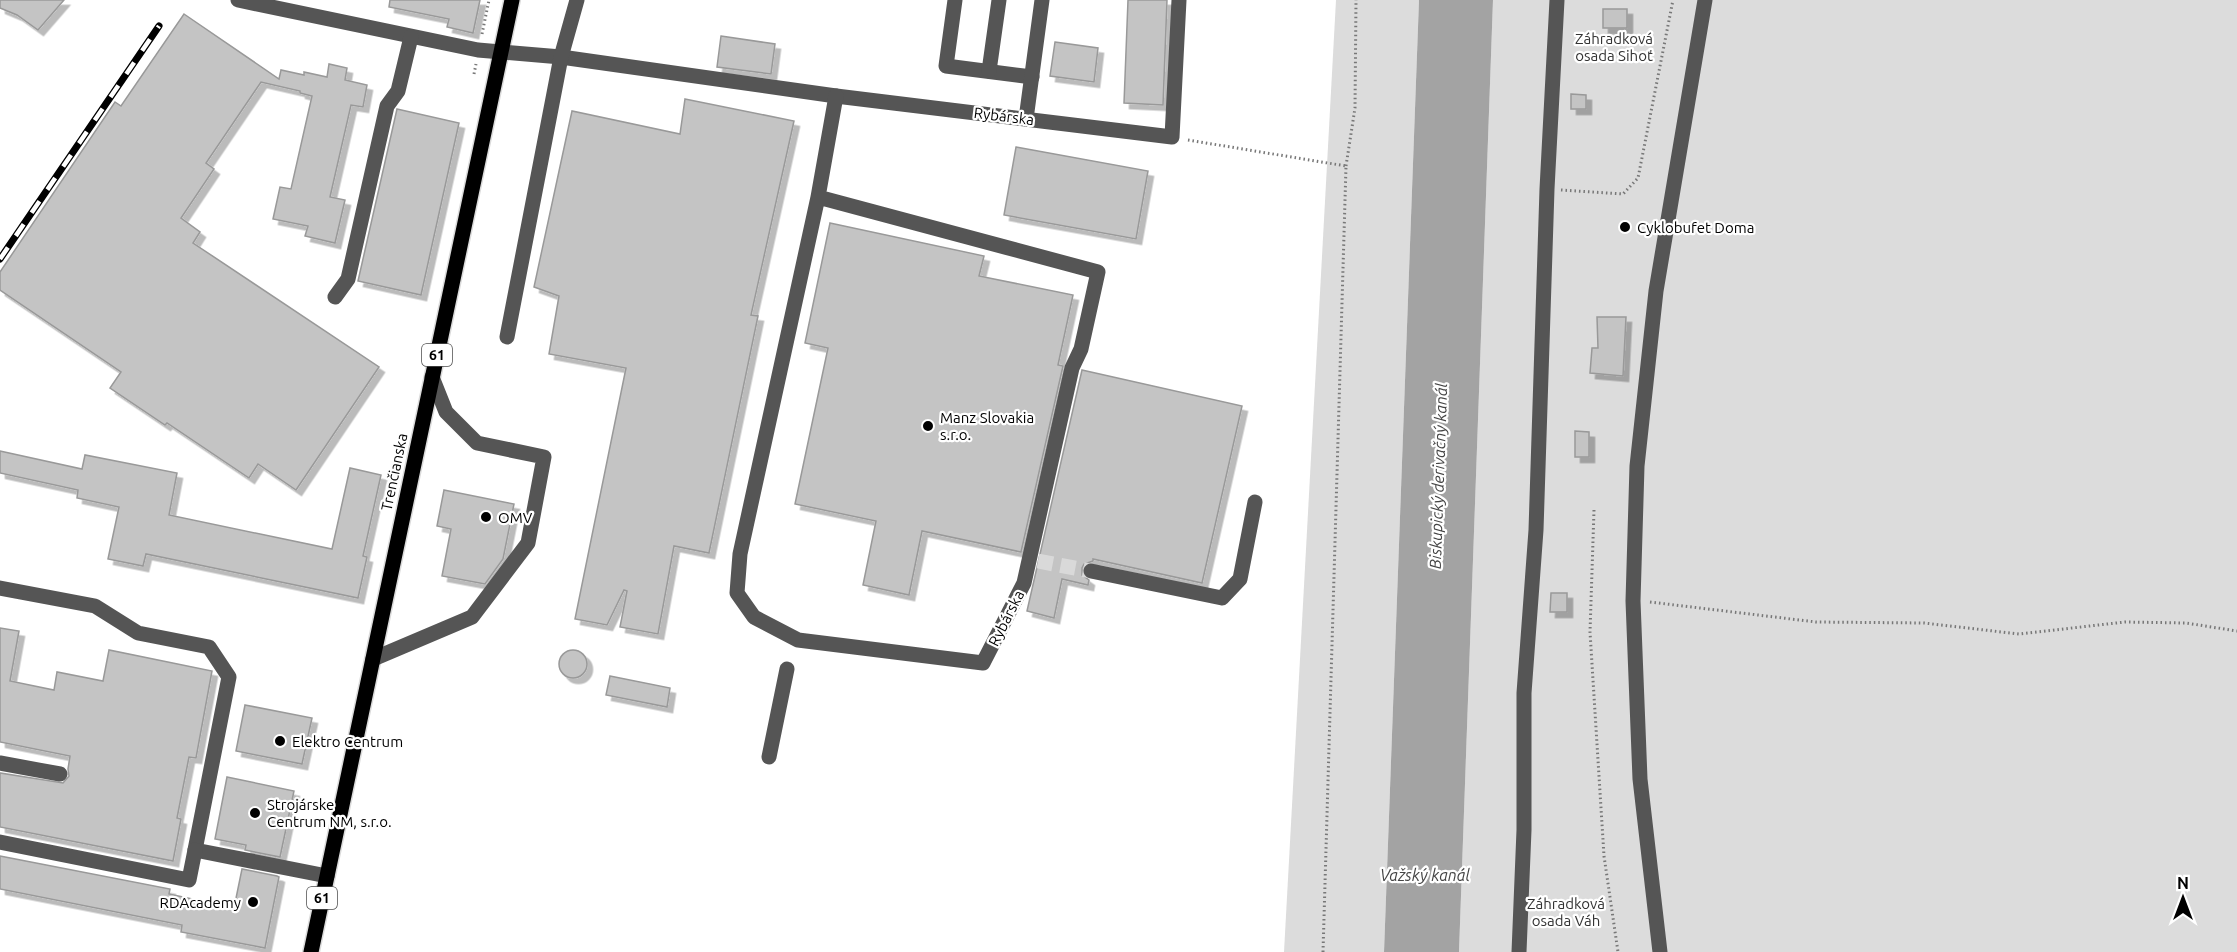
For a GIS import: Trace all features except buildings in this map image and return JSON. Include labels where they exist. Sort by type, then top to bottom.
[{"type":"main road","name":"Trenčianska","points":[[311,952],[512,0]]},
{"type":"lane","name":"Rybárska","points":[[238,0],[478,50],[561,57],[836,96],[1172,137]]},
{"type":"lane","points":[[507,337],[561,57],[577,0]]},
{"type":"lane","points":[[955,0],[946,66],[1032,77]]},
{"type":"lane","points":[[989,71],[999,0]]},
{"type":"lane","points":[[1026,119],[1042,0]]},
{"type":"lane","points":[[1172,137],[1179,0]]},
{"type":"lane","points":[[1519,952],[1524,830],[1524,693],[1536,530],[1546,189],[1557,0]]},
{"type":"lane","points":[[1660,952],[1640,778],[1634,601],[1637,466],[1656,291],[1705,0]]},
{"type":"lane","points":[[335,297],[348,279],[387,106],[398,91],[411,37]]},
{"type":"lane","name":"Rybárska","points":[[818,197],[1098,272],[1081,349],[1072,368],[1034,560],[983,663],[798,640],[754,617],[737,593],[740,554],[818,197],[836,96]]},
{"type":"lane","points":[[373,659],[472,617],[528,543],[544,457],[477,443],[446,412],[432,377]]},
{"type":"lane","points":[[1090,571],[1222,598],[1240,579],[1255,502]]},
{"type":"lane","points":[[0,588],[95,606],[138,633],[209,647],[229,677],[189,880],[0,842]]},
{"type":"lane","points":[[769,757],[787,669]]},
{"type":"lane","points":[[0,763],[60,774]]},
{"type":"lane","points":[[195,850],[327,876]]},
{"type":"path","points":[[1323,952],[1346,166],[1355,108],[1356,0]]},
{"type":"path","points":[[1546,189],[1623,194],[1638,178],[1672,0]]},
{"type":"path","points":[[1172,137],[1346,166]]},
{"type":"path","points":[[1594,510],[1590,632],[1604,856],[1618,952]]},
{"type":"path","points":[[1634,601],[1816,622],[1924,623],[2019,634],[2125,622],[2186,623],[2237,632]]},
{"type":"green space","points":[[1336,0],[1419,0],[1384,952],[1284,952]]},
{"type":"green space","points":[[1493,0],[2237,0],[2237,952],[1459,952]]},
{"type":"water","name":"Važský kanál","points":[[1419,0],[1493,0],[1459,952],[1384,952]]},
{"type":"tunnel","points":[[1038,561],[1091,571]]},
{"type":"railway","points":[[0,259],[159,26]]},
{"type":"place","name":"Cyklobufet Doma","points":[[1625,227]]},
{"type":"place","name":"Manz Slovakia s.r.o.","points":[[928,426]]},
{"type":"place","name":"OMV","points":[[486,517]]},
{"type":"place","name":"Elektro Centrum","points":[[280,741]]},
{"type":"place","name":"Strojárske Centrum NM, s.r.o.","points":[[255,813]]},
{"type":"place","name":"RDAcademy","points":[[253,902]]},
{"type":"park label","name":"Záhradková osada Sihoť","points":[[1614,46]]},
{"type":"park label","name":"Záhradková osada Váh","points":[[1566,912]]},
{"type":"water label","name":"Biskupický derivačný kanál","points":[[1438,476]]}]
